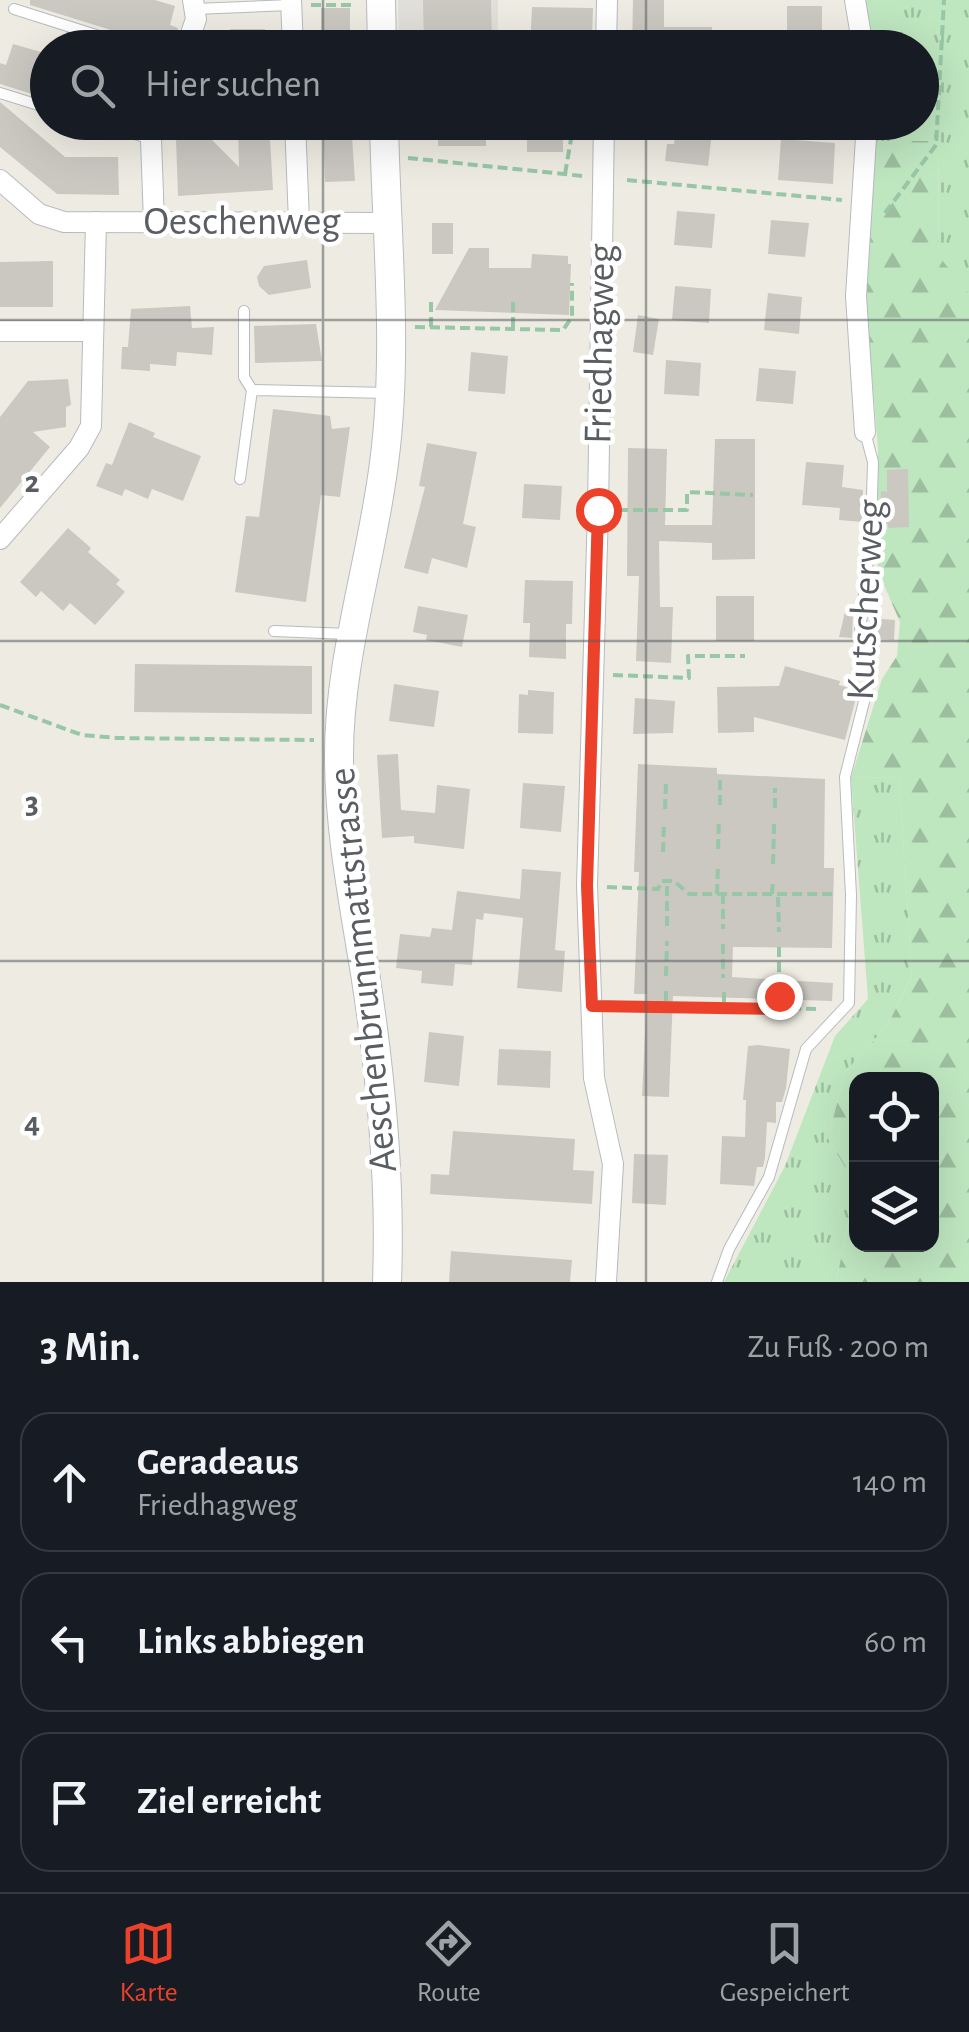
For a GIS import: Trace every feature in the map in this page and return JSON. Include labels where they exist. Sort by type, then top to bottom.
[{"type":"street","points":[[606,30],[607,0]]},
{"type":"street","points":[[855,0],[859,30]]},
{"type":"street","points":[[381,2],[382,30]]},
{"type":"street","points":[[291,3],[292,30]]},
{"type":"street","points":[[192,30],[196,19],[194,4]]},
{"type":"street","points":[[152,140],[154,222]]},
{"type":"street","points":[[296,140],[299,222]]},
{"type":"street","name":"Aeschenbrunnmattstrasse","points":[[385,140],[391,326],[385,462],[339,740],[346,872],[365,974],[384,1128],[387,1282]]},
{"type":"street","name":"Friedhagweg","points":[[603,140],[587,886],[594,1078],[613,1164],[606,1282]]},
{"type":"street","name":"Kutscherweg","points":[[866,140],[856,296],[866,432]]},
{"type":"street","name":"Oeschenweg","points":[[0,180],[51,220],[387,222]]},
{"type":"street","name":"Oeschenweg","points":[[0,539],[86,437],[92,413],[96,222]]},
{"type":"street","points":[[0,331],[93,331]]},
{"type":"lane","points":[[194,4],[291,3]]},
{"type":"lane","points":[[14,9],[80,30]]},
{"type":"lane","points":[[0,93],[30,102]]},
{"type":"lane","points":[[240,479],[252,390],[244,377],[244,311]]},
{"type":"lane","points":[[252,390],[388,393]]},
{"type":"lane","name":"Kutscherweg","points":[[717,1282],[729,1249],[769,1178],[806,1049],[849,1003],[851,894],[846,777],[870,678],[860,632],[871,531],[873,462],[866,432]]},
{"type":"lane","points":[[274,632],[354,634]]},
{"type":"path","points":[[939,91],[944,0]]},
{"type":"path","points":[[291,3],[381,2]]},
{"type":"path","points":[[566,174],[571,140]]},
{"type":"path","points":[[886,210],[936,146],[936,140]]},
{"type":"path","points":[[441,161],[862,202]]},
{"type":"path","points":[[421,327],[564,330],[572,316],[572,282]]},
{"type":"path","points":[[431,328],[432,299]]},
{"type":"path","points":[[513,302],[513,329]]},
{"type":"path","points":[[598,510],[688,510],[687,492],[753,495]]},
{"type":"path","points":[[594,674],[689,678],[688,656],[745,656]]},
{"type":"path","points":[[0,705],[82,735],[339,740]]},
{"type":"path","points":[[720,778],[720,805]]},
{"type":"path","points":[[665,809],[666,781]]},
{"type":"path","points":[[774,808],[775,788]]},
{"type":"path","points":[[718,849],[719,820]]},
{"type":"path","points":[[663,852],[664,823]]},
{"type":"path","points":[[773,864],[774,824]]},
{"type":"path","points":[[718,864],[723,930]]},
{"type":"path","points":[[662,868],[667,926]]},
{"type":"path","points":[[773,879],[778,932]]},
{"type":"path","points":[[664,880],[674,881],[689,894],[851,894]]},
{"type":"path","points":[[587,886],[658,889],[664,880]]},
{"type":"path","points":[[829,882],[829,894]]},
{"type":"path","points":[[666,976],[667,941]]},
{"type":"path","points":[[723,944],[724,978]]},
{"type":"path","points":[[779,947],[779,981]]},
{"type":"path","points":[[666,991],[666,1007]]},
{"type":"path","points":[[724,992],[724,1008]]},
{"type":"path","points":[[779,996],[779,1009]]},
{"type":"path","points":[[592,1006],[818,1010]]},
{"type":"shaded area","points":[[398,0],[498,0],[498,30],[399,30]]},
{"type":"green space","points":[[865,0],[969,0],[969,294],[938,256],[939,141],[875,141],[939,140],[939,30],[869,30]]},
{"type":"green space","points":[[875,141],[939,141],[938,255],[969,294],[969,1282],[836,1282],[849,1220],[849,1252],[939,1252],[939,1072],[849,1072],[849,1174],[828,1138],[845,1072],[887,1026],[912,976],[899,777],[851,778],[882,679],[897,656],[900,622],[878,571],[878,448],[865,292]]},
{"type":"green space","points":[[899,777],[912,976],[887,1026],[845,1072],[828,1138],[849,1174],[849,1220],[836,1282],[724,1282],[785,1166],[835,1036],[868,999],[851,778]]},
{"type":"building","points":[[30,0],[155,0],[175,6],[170,25],[178,28],[111,30],[30,5]]},
{"type":"building","points":[[423,0],[491,0],[492,30],[424,30]]},
{"type":"building","points":[[633,0],[664,0],[664,27],[712,27],[712,30],[632,30]]},
{"type":"building","points":[[787,6],[822,6],[822,30],[787,30]]},
{"type":"building","points":[[532,7],[593,8],[592,30],[531,30]]},
{"type":"building","points":[[321,8],[350,8],[350,30],[321,30]]},
{"type":"building","points":[[13,44],[30,49],[30,93],[0,84],[0,63],[6,65]]},
{"type":"building","points":[[0,102],[30,127],[30,140],[45,140],[65,157],[118,157],[119,195],[57,194],[0,147]]},
{"type":"building","points":[[176,140],[212,140],[239,167],[238,140],[270,140],[273,190],[178,196]]},
{"type":"building","points":[[324,140],[352,140],[355,181],[325,182]]},
{"type":"building","points":[[438,140],[486,140],[486,146],[438,146]]},
{"type":"building","points":[[527,140],[563,140],[563,152],[527,152]]},
{"type":"building","points":[[674,140],[711,140],[708,166],[665,161],[667,144],[674,144]]},
{"type":"building","points":[[781,140],[835,143],[833,184],[778,180]]},
{"type":"building","points":[[677,211],[715,214],[712,248],[674,245]]},
{"type":"building","points":[[771,220],[809,223],[805,257],[768,254]]},
{"type":"building","points":[[432,223],[453,223],[453,254],[432,254]]},
{"type":"building","points":[[469,248],[489,248],[489,268],[531,268],[532,254],[568,256],[569,315],[435,310]]},
{"type":"building","points":[[307,260],[311,288],[269,295],[259,286],[257,277],[264,266]]},
{"type":"building","points":[[53,261],[53,307],[0,307],[0,262]]},
{"type":"building","points":[[675,286],[711,289],[709,323],[672,320]]},
{"type":"building","points":[[768,293],[802,297],[799,334],[764,330]]},
{"type":"building","points":[[190,306],[192,328],[214,327],[212,355],[177,352],[176,366],[150,364],[150,371],[121,369],[122,347],[128,347],[131,309]]},
{"type":"building","points":[[638,315],[659,319],[653,355],[633,352]]},
{"type":"building","points":[[316,324],[322,361],[255,363],[254,326]]},
{"type":"building","points":[[471,352],[508,356],[505,394],[468,391]]},
{"type":"building","points":[[666,360],[701,363],[699,396],[664,394]]},
{"type":"building","points":[[759,368],[796,371],[793,404],[756,401]]},
{"type":"building","points":[[68,379],[71,405],[66,407],[66,427],[33,432],[50,447],[0,508],[0,417],[28,381]]},
{"type":"building","points":[[273,409],[330,416],[332,429],[350,427],[340,497],[321,495],[306,602],[235,592],[246,516],[259,517]]},
{"type":"building","points":[[129,422],[155,433],[153,437],[201,456],[183,501],[152,489],[148,499],[125,489],[122,496],[96,486],[106,463],[112,465]]},
{"type":"building","points":[[715,439],[755,439],[755,559],[712,560],[712,543],[659,541],[660,607],[673,607],[671,663],[636,661],[639,576],[627,576],[628,448],[667,449],[665,525],[712,525]]},
{"type":"building","points":[[427,443],[477,452],[463,524],[476,527],[467,568],[432,558],[428,574],[404,568],[425,487],[419,486]]},
{"type":"building","points":[[806,462],[844,465],[842,487],[863,490],[862,522],[839,520],[840,508],[802,505]]},
{"type":"building","points":[[908,469],[909,527],[888,528],[888,524],[880,524],[881,491],[887,492],[887,470]]},
{"type":"building","points":[[524,484],[562,486],[560,520],[522,518]]},
{"type":"building","points":[[68,528],[120,580],[116,584],[125,592],[95,625],[70,603],[63,611],[41,591],[36,597],[20,582]]},
{"type":"building","points":[[525,580],[573,581],[572,624],[566,624],[566,659],[529,657],[530,623],[523,623]]},
{"type":"building","points":[[716,596],[754,596],[754,641],[716,641]]},
{"type":"building","points":[[418,606],[468,615],[462,647],[426,640],[427,635],[413,632]]},
{"type":"building","points":[[845,612],[853,614],[852,638],[839,637]]},
{"type":"building","points":[[870,618],[895,620],[894,640],[870,639]]},
{"type":"building","points":[[135,664],[312,666],[312,714],[134,712]]},
{"type":"building","points":[[785,666],[858,690],[845,740],[754,717],[754,732],[718,733],[717,687],[779,686]]},
{"type":"building","points":[[394,684],[439,691],[434,727],[389,721]]},
{"type":"building","points":[[528,690],[554,692],[553,734],[518,733],[519,694],[528,695]]},
{"type":"building","points":[[635,698],[675,701],[673,733],[633,734]]},
{"type":"building","points":[[398,754],[401,810],[435,813],[437,785],[470,789],[464,849],[414,843],[414,836],[382,838],[377,755]]},
{"type":"building","points":[[638,764],[717,768],[717,774],[825,779],[824,868],[834,868],[832,948],[733,947],[732,977],[833,983],[832,1001],[673,996],[669,1097],[642,1096],[647,994],[634,994]]},
{"type":"building","points":[[523,783],[565,786],[561,832],[520,828]]},
{"type":"building","points":[[522,869],[561,872],[555,950],[565,951],[562,992],[517,988],[523,918],[484,913],[483,920],[476,919],[472,965],[455,964],[453,986],[421,983],[422,971],[396,968],[400,934],[430,937],[432,928],[452,930],[457,891],[520,899]]},
{"type":"building","points":[[429,1032],[464,1036],[459,1086],[424,1082]]},
{"type":"building","points":[[748,1046],[790,1049],[786,1088],[782,1102],[776,1102],[776,1123],[767,1122],[765,1158],[763,1167],[757,1167],[754,1186],[720,1184],[722,1136],[745,1137],[743,1100]]},
{"type":"building","points":[[499,1049],[551,1051],[550,1088],[497,1085]]},
{"type":"building","points":[[453,1131],[575,1139],[573,1170],[594,1171],[592,1204],[430,1194],[431,1174],[449,1175]]},
{"type":"building","points":[[634,1154],[668,1155],[666,1205],[632,1203]]},
{"type":"building","points":[[451,1251],[572,1260],[570,1282],[449,1282]]},
{"type":"route","points":[[598,510],[587,886],[592,1006],[779,1009],[779,996]]}]
